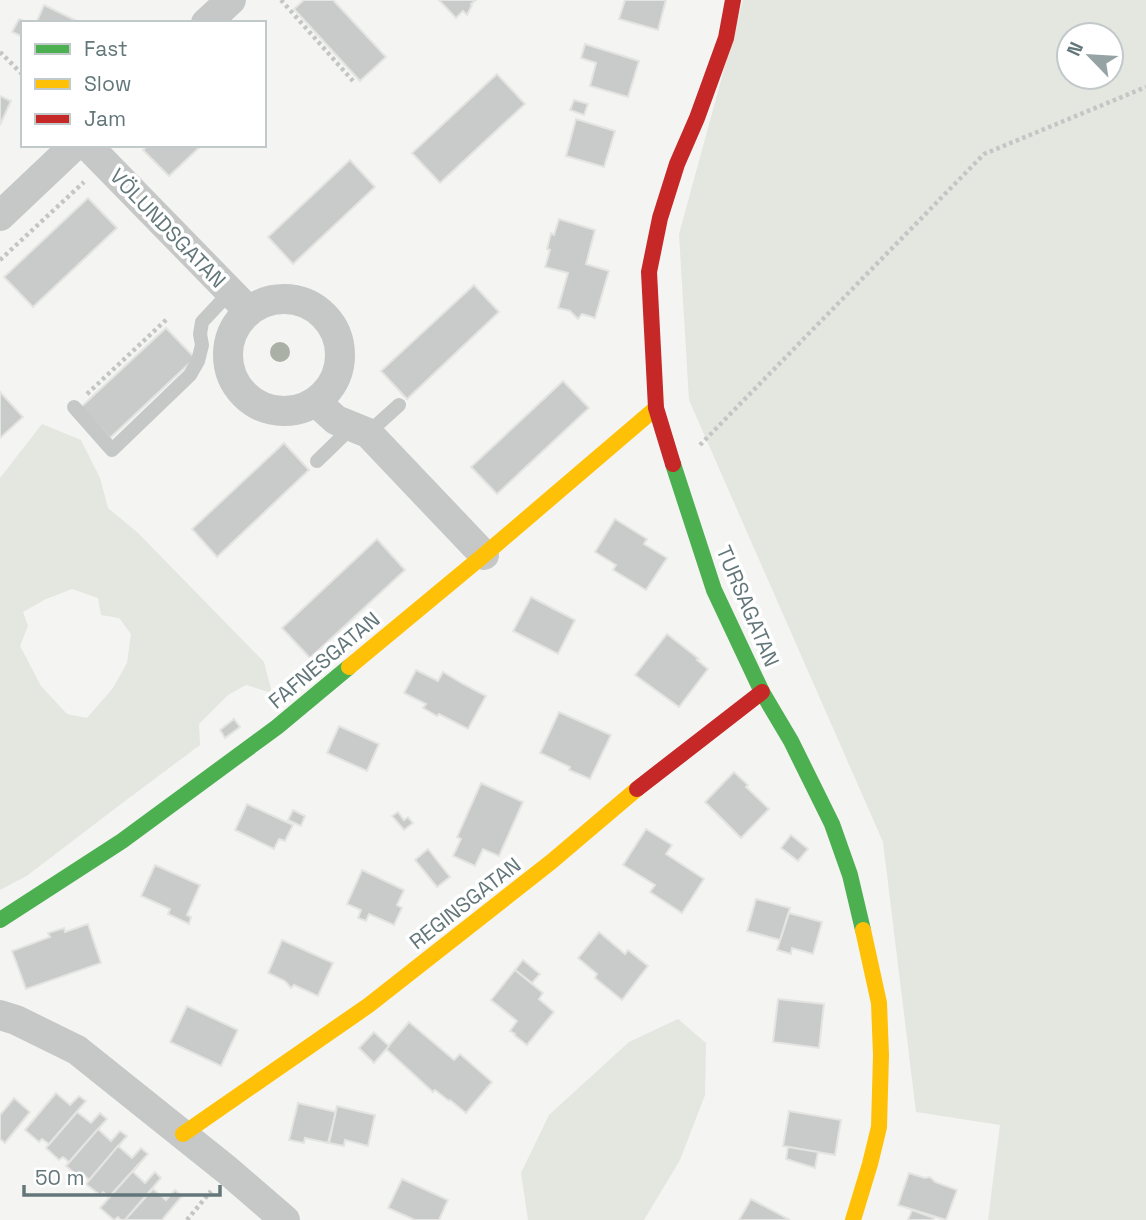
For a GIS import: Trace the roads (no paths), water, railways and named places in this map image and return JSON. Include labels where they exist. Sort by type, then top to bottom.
[{"type":"street","points":[[208,21],[231,0]]},
{"type":"street","name":"TURSAGATAN","points":[[733,0],[726,38],[677,164],[660,218],[649,272],[656,408],[714,590],[762,692],[791,741],[832,824],[850,875],[879,1003],[881,1055],[879,1127],[853,1220]]},
{"type":"street","points":[[0,216],[73,147]]},
{"type":"street","name":"VÖLUNDSGATAN","points":[[89,147],[240,301]]},
{"type":"street","points":[[285,299],[304,303],[321,313],[335,332],[340,351],[338,370],[330,388],[316,402],[285,412],[266,409],[249,400],[234,382],[228,363],[228,343],[236,325],[240,301],[265,302],[285,299]]},
{"type":"street","points":[[316,402],[336,420],[360,430],[484,555]]},
{"type":"street","name":"FAFNESGATAN","points":[[0,920],[122,841],[277,727],[656,408]]},
{"type":"street","name":"REGINSGATAN","points":[[183,1134],[369,1005],[551,862],[652,776],[762,692]]},
{"type":"street","points":[[0,1015],[77,1050],[285,1220]]},
{"type":"lane","points":[[74,407],[112,450],[190,376],[202,345],[202,322],[240,301]]},
{"type":"lane","points":[[317,461],[399,405]]}]
